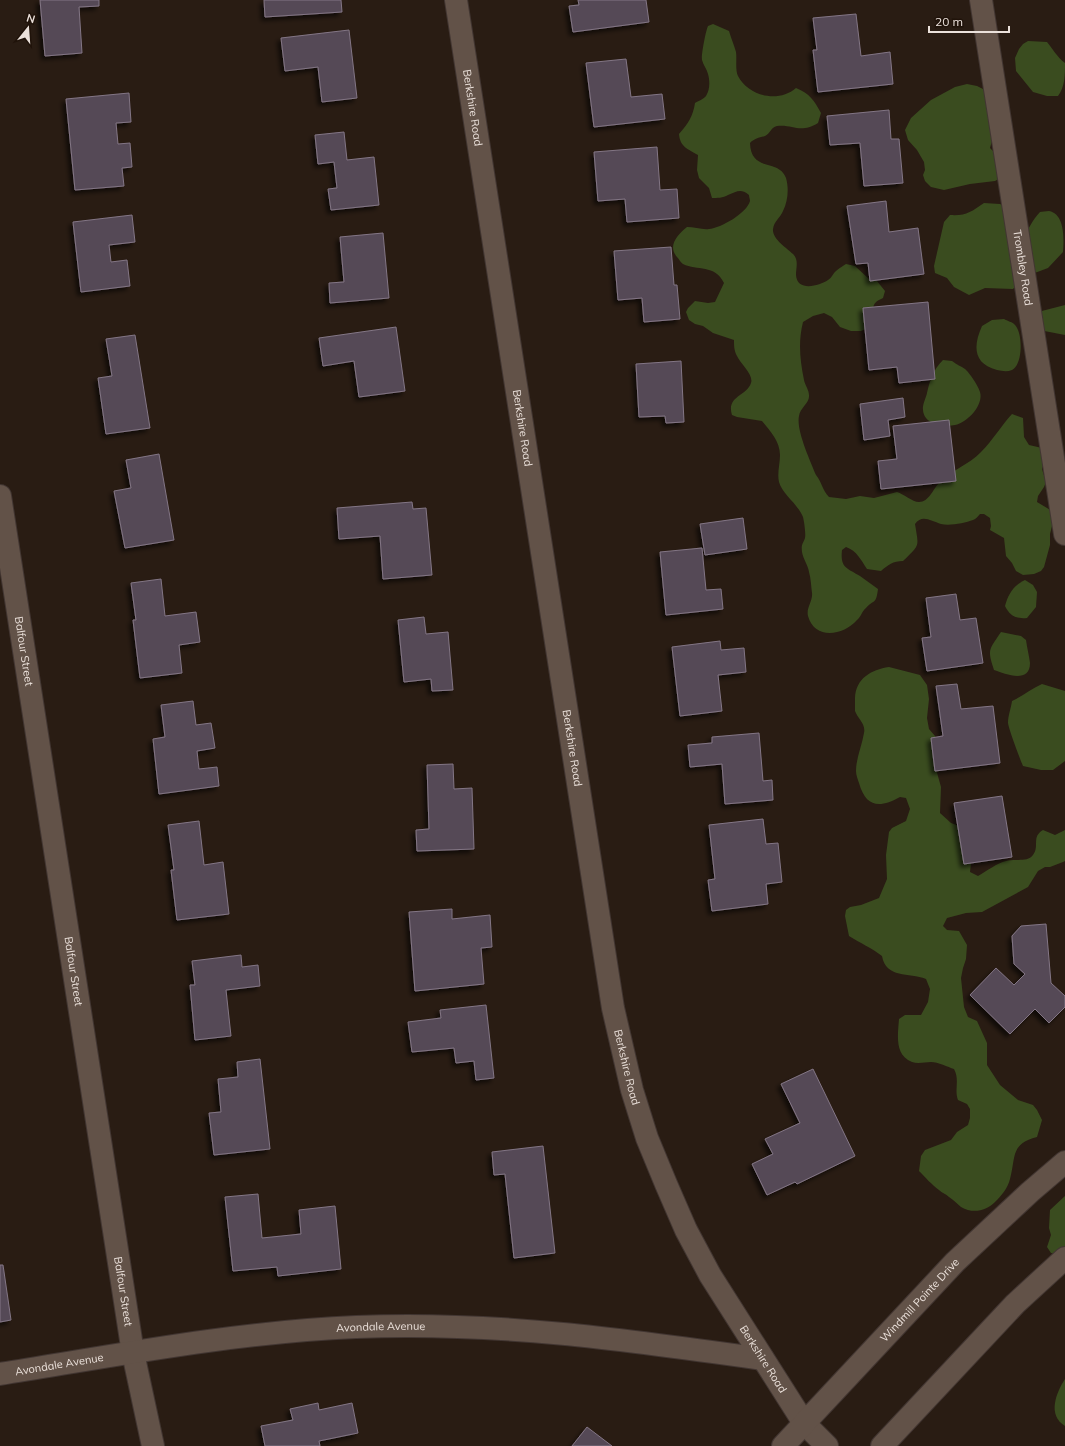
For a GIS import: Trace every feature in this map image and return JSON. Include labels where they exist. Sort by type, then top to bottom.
[{"type":"street","name":"Berkshire Road","points":[[456,0],[613,1008],[632,1090],[648,1138],[666,1184],[686,1230],[710,1275],[804,1423],[827,1446]]},
{"type":"street","name":"Trombley Road","points":[[981,0],[1065,534]]},
{"type":"street","name":"Balfour Street","points":[[0,496],[133,1353],[153,1446]]},
{"type":"street","name":"Windmill Pointe Drive","points":[[783,1446],[955,1262],[1030,1192],[1065,1162]]},
{"type":"street","points":[[882,1446],[1015,1304],[1065,1258]]},
{"type":"street","name":"Avondale Avenue","points":[[0,1374],[268,1333],[355,1327],[418,1325],[494,1328],[570,1334],[645,1342],[763,1359]]},
{"type":"green space","points":[[713,24],[729,31],[736,52],[737,74],[749,89],[765,96],[773,96],[789,93],[796,88],[811,98],[821,113],[818,123],[812,126],[801,128],[777,126],[767,135],[755,139],[750,143],[755,158],[760,162],[778,168],[786,178],[788,190],[787,199],[785,207],[775,224],[773,233],[777,240],[795,256],[797,261],[797,280],[804,286],[814,286],[829,279],[835,272],[846,264],[855,266],[869,279],[877,281],[885,291],[883,298],[877,301],[874,305],[868,328],[861,331],[851,331],[840,327],[832,317],[824,313],[813,316],[803,322],[800,337],[801,358],[804,380],[809,398],[801,410],[799,422],[801,437],[816,475],[825,492],[829,497],[846,499],[860,496],[874,498],[897,492],[914,501],[919,502],[926,500],[944,478],[976,457],[981,452],[1012,414],[1023,418],[1024,437],[1029,445],[1042,448],[1046,454],[1042,469],[1046,482],[1038,496],[1037,502],[1052,511],[1053,522],[1050,534],[1050,545],[1044,567],[1041,571],[1034,574],[1023,575],[1016,571],[1006,556],[1004,538],[990,530],[990,518],[984,514],[980,514],[975,519],[970,521],[945,525],[927,519],[921,519],[915,524],[917,545],[913,551],[903,561],[891,564],[881,571],[867,569],[853,551],[846,547],[842,550],[842,561],[845,567],[878,589],[876,597],[858,619],[845,629],[838,632],[823,632],[812,624],[808,616],[812,599],[811,580],[802,552],[802,546],[805,538],[803,517],[798,508],[783,491],[779,482],[778,472],[780,450],[774,436],[762,421],[732,415],[731,409],[734,400],[746,391],[751,383],[749,373],[736,354],[734,340],[713,333],[703,326],[695,324],[689,320],[686,312],[695,301],[708,303],[715,302],[724,283],[716,273],[711,270],[683,264],[674,253],[673,249],[675,240],[687,227],[707,229],[720,226],[739,215],[748,206],[750,201],[749,195],[741,191],[722,197],[712,198],[709,188],[699,178],[697,170],[698,155],[683,145],[679,134],[690,120],[695,103],[705,97],[708,91],[709,77],[702,57],[707,28]]},
{"type":"green space","points":[[1028,41],[1047,42],[1057,56],[1065,63],[1065,76],[1058,96],[1047,96],[1033,92],[1016,71],[1015,58],[1019,49]]},
{"type":"green space","points":[[967,84],[977,86],[991,93],[993,137],[990,148],[995,153],[1002,177],[995,181],[970,184],[944,190],[931,187],[925,181],[923,175],[925,170],[924,162],[917,150],[908,140],[905,130],[911,118],[931,100],[955,87]]},
{"type":"green space","points":[[984,203],[1000,204],[1007,207],[1021,241],[1040,212],[1049,211],[1054,213],[1061,222],[1063,252],[1048,268],[1024,277],[1013,289],[985,288],[969,295],[954,287],[947,278],[935,273],[934,266],[944,222],[950,215],[968,213]]},
{"type":"green space","points":[[1065,305],[1065,335],[1034,329],[1034,313]]},
{"type":"green space","points":[[1004,319],[1013,323],[1018,329],[1021,349],[1016,367],[1012,370],[1006,371],[997,370],[983,363],[979,359],[976,347],[982,326],[992,320]]},
{"type":"green space","points":[[943,360],[952,361],[965,369],[974,380],[980,392],[981,397],[974,413],[960,424],[946,426],[935,424],[924,415],[923,408],[932,375]]},
{"type":"green space","points":[[1025,580],[1033,585],[1037,592],[1036,607],[1027,618],[1020,618],[1011,614],[1005,606],[1012,590]]},
{"type":"green space","points":[[1001,632],[1021,636],[1026,640],[1030,663],[1026,674],[1016,676],[1004,674],[994,670],[990,658],[990,650]]},
{"type":"green space","points":[[889,667],[920,675],[927,685],[929,699],[927,718],[929,729],[935,736],[940,746],[936,769],[941,787],[940,813],[951,823],[959,826],[972,855],[970,872],[978,876],[1003,862],[1009,860],[1028,859],[1035,852],[1036,839],[1039,833],[1043,830],[1055,835],[1065,830],[1065,861],[1050,867],[1045,867],[1038,871],[1028,887],[982,912],[966,913],[947,918],[943,926],[947,930],[959,931],[967,945],[966,959],[961,978],[964,1007],[968,1017],[977,1021],[987,1043],[987,1065],[1000,1085],[1018,1100],[1033,1105],[1042,1120],[1037,1137],[1022,1143],[1018,1148],[1014,1158],[1008,1186],[1004,1192],[988,1208],[975,1211],[961,1207],[934,1186],[919,1171],[921,1156],[925,1150],[951,1140],[957,1132],[968,1125],[970,1118],[970,1109],[967,1104],[958,1100],[957,1077],[954,1069],[934,1062],[912,1062],[906,1059],[902,1054],[898,1044],[899,1019],[905,1015],[921,1015],[928,1002],[930,989],[926,979],[893,972],[884,963],[882,956],[849,936],[845,916],[846,910],[850,907],[861,905],[879,898],[887,879],[886,855],[889,832],[892,828],[906,821],[910,809],[906,798],[900,797],[893,801],[880,804],[875,804],[870,801],[862,791],[856,773],[864,727],[855,711],[856,691],[861,680],[866,676],[876,670]]},
{"type":"green space","points":[[1042,684],[1065,691],[1065,761],[1053,770],[1041,770],[1023,766],[1008,723],[1012,701]]},
{"type":"green space","points":[[1065,1196],[1065,1256],[1051,1253],[1047,1247],[1051,1235],[1049,1228],[1050,1210]]},
{"type":"green space","points":[[1065,1379],[1065,1426],[1056,1416],[1055,1404],[1056,1397]]},
{"type":"building","points":[[40,0],[99,0],[99,6],[79,7],[82,53],[45,56]]},
{"type":"building","points":[[264,0],[341,0],[342,12],[265,17]]},
{"type":"building","points":[[578,0],[646,0],[649,22],[573,32],[569,6],[579,5]]},
{"type":"building","points":[[856,14],[861,56],[890,52],[893,84],[818,92],[813,50],[817,50],[813,18]]},
{"type":"building","points":[[349,30],[357,98],[322,102],[318,67],[285,71],[281,38]]},
{"type":"building","points":[[626,59],[631,97],[662,94],[665,119],[594,127],[586,63]]},
{"type":"building","points":[[129,93],[131,122],[116,123],[118,144],[130,143],[132,167],[122,168],[124,186],[75,190],[66,99]]},
{"type":"building","points":[[889,110],[891,139],[899,139],[903,183],[864,186],[860,143],[830,145],[827,116]]},
{"type":"building","points":[[344,132],[347,160],[374,157],[379,205],[331,210],[328,189],[337,188],[334,162],[318,164],[315,135]]},
{"type":"building","points":[[657,147],[660,190],[677,189],[679,218],[627,222],[625,199],[598,201],[594,152]]},
{"type":"building","points":[[886,201],[889,232],[918,228],[924,274],[870,281],[868,263],[856,264],[847,206]]},
{"type":"building","points":[[132,215],[135,242],[109,245],[111,262],[127,260],[130,286],[81,292],[73,222]]},
{"type":"building","points":[[383,233],[389,298],[330,303],[329,283],[344,282],[340,237]]},
{"type":"building","points":[[671,247],[674,285],[677,285],[680,319],[644,322],[642,298],[618,300],[614,251]]},
{"type":"building","points":[[928,302],[935,379],[899,383],[897,367],[869,370],[863,308]]},
{"type":"building","points":[[396,327],[405,391],[359,397],[354,361],[323,366],[319,338]]},
{"type":"building","points":[[135,335],[150,428],[106,434],[98,378],[112,376],[106,339]]},
{"type":"building","points":[[681,361],[684,422],[666,423],[665,416],[639,417],[636,364]]},
{"type":"building","points":[[903,398],[905,417],[888,420],[890,436],[864,440],[860,404]]},
{"type":"building","points":[[949,420],[956,481],[881,489],[878,461],[897,459],[893,426]]},
{"type":"building","points":[[159,454],[174,540],[125,548],[114,491],[131,488],[126,460]]},
{"type":"building","points":[[412,502],[413,509],[426,508],[432,575],[383,579],[380,536],[339,539],[337,508]]},
{"type":"building","points":[[743,518],[747,549],[705,555],[700,524]]},
{"type":"building","points":[[702,548],[706,590],[721,589],[723,609],[666,615],[660,552]]},
{"type":"building","points":[[161,579],[165,616],[196,612],[200,642],[179,645],[182,673],[140,678],[133,620],[136,620],[131,583]]},
{"type":"building","points":[[956,594],[960,620],[976,618],[983,663],[927,671],[922,638],[931,637],[926,598]]},
{"type":"building","points":[[424,617],[426,634],[448,632],[453,690],[432,691],[431,679],[404,682],[398,620]]},
{"type":"building","points":[[720,641],[721,650],[744,648],[746,672],[718,675],[722,711],[680,716],[672,647]]},
{"type":"building","points":[[957,684],[961,709],[993,706],[1000,763],[935,771],[931,738],[943,736],[936,686]]},
{"type":"building","points":[[193,701],[196,725],[211,723],[215,748],[197,751],[199,769],[217,767],[219,786],[159,794],[153,739],[165,737],[161,705]]},
{"type":"building","points":[[759,733],[763,781],[772,780],[773,800],[725,804],[722,764],[690,767],[688,745],[712,743],[712,737]]},
{"type":"building","points":[[453,764],[454,789],[472,788],[474,849],[417,851],[416,830],[429,829],[427,765]]},
{"type":"building","points":[[1002,796],[1012,857],[964,864],[954,803]]},
{"type":"building","points":[[763,819],[766,844],[778,843],[782,882],[766,884],[768,904],[712,911],[708,880],[715,879],[709,825]]},
{"type":"building","points":[[199,821],[204,865],[223,862],[229,914],[177,920],[171,870],[174,870],[168,825]]},
{"type":"building","points":[[452,909],[452,919],[490,915],[492,947],[481,948],[484,984],[415,991],[409,912]]},
{"type":"building","points":[[1046,924],[1051,983],[1065,996],[1065,1007],[1049,1023],[1035,1009],[1010,1034],[970,995],[996,968],[1014,985],[1025,974],[1014,964],[1012,936],[1021,926]]},
{"type":"building","points":[[241,955],[242,967],[258,965],[260,986],[226,990],[231,1036],[195,1040],[190,985],[195,985],[192,961]]},
{"type":"building","points":[[486,1005],[494,1078],[476,1080],[474,1061],[456,1063],[454,1048],[412,1052],[408,1022],[441,1018],[440,1010]]},
{"type":"building","points":[[260,1059],[270,1149],[214,1155],[209,1113],[221,1112],[218,1079],[238,1077],[237,1062]]},
{"type":"building","points":[[813,1069],[855,1156],[797,1184],[795,1182],[767,1195],[752,1164],[773,1154],[765,1139],[800,1123],[781,1084]]},
{"type":"building","points":[[543,1146],[555,1253],[514,1258],[505,1174],[494,1175],[492,1152]]},
{"type":"building","points":[[258,1194],[262,1238],[301,1234],[299,1210],[335,1206],[341,1269],[278,1276],[277,1267],[233,1271],[225,1197]]},
{"type":"building","points":[[0,1265],[3,1265],[11,1320],[0,1322]]},
{"type":"building","points":[[318,1403],[319,1410],[352,1403],[358,1433],[319,1441],[320,1446],[265,1446],[261,1426],[293,1420],[290,1409]]},
{"type":"building","points":[[587,1427],[612,1446],[572,1446]]}]
